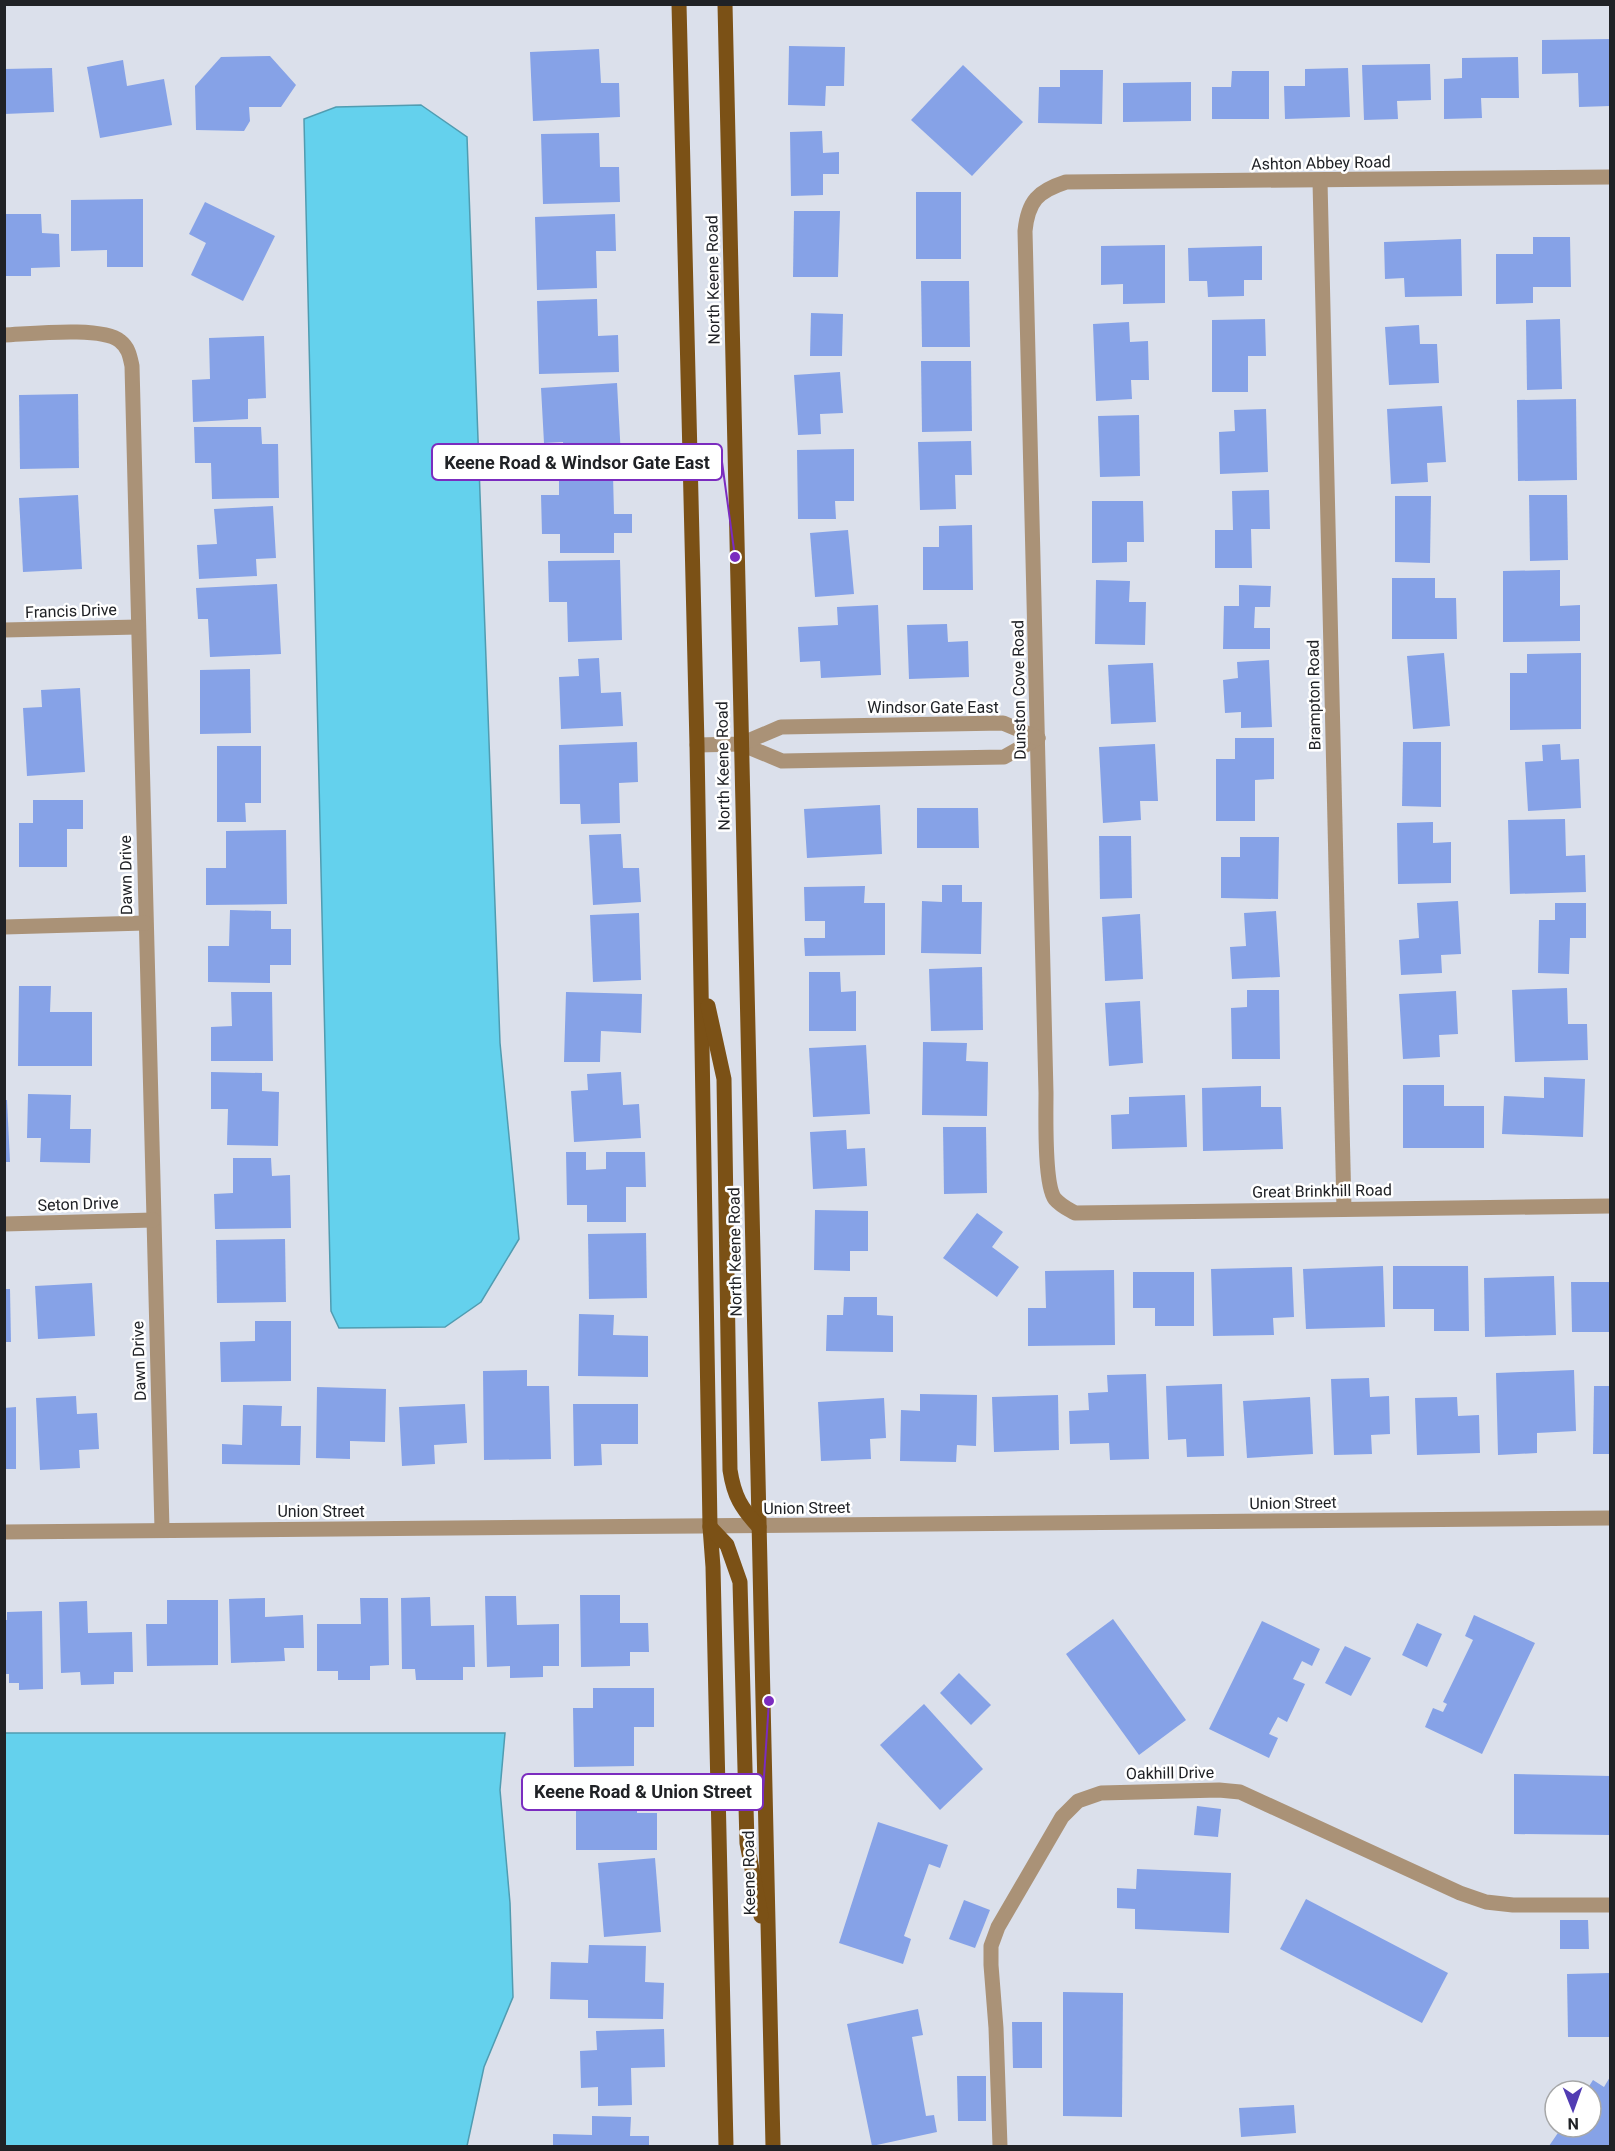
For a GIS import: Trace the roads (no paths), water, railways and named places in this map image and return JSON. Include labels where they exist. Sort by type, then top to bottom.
[{"type":"main road","name":"North Keene Road","points":[[679,4],[697,745],[710,1527]]},
{"type":"main road","name":"North Keene Road","points":[[725,4],[759,1527]]},
{"type":"main road","points":[[701,969],[724,1079],[730,1470],[733,1488],[742,1510],[759,1527]]},
{"type":"main road","points":[[710,1527],[727,1545],[740,1582],[747,1843],[769,1960]]},
{"type":"main road","name":"Keene Road","points":[[710,1527],[713,1566],[726,2146]]},
{"type":"main road","name":"Keene Road","points":[[759,1527],[773,2146]]},
{"type":"street","name":"Ashton Abbey Road","points":[[1036,197],[1049,188],[1066,182],[1611,177]]},
{"type":"street","name":"Brampton Road","points":[[1320,181],[1344,1209]]},
{"type":"street","name":"Dunston Cove Road","points":[[1036,197],[1027,213],[1025,231],[1049,1183]]},
{"type":"street","name":"Dawn Drive","points":[[4,335],[106,334],[120,340],[128,350],[132,366],[162,1529]]},
{"type":"street","name":"Francis Drive","points":[[4,630],[138,627]]},
{"type":"street","name":"Windsor Gate East","points":[[697,745],[741,744],[781,727],[1003,723],[1038,738]]},
{"type":"street","name":"Windsor Gate East","points":[[741,744],[782,760],[1004,757],[1038,738]]},
{"type":"street","points":[[4,927],[145,923]]},
{"type":"street","name":"Great Brinkhill Road","points":[[1049,1183],[1054,1198],[1062,1206],[1075,1213],[1611,1206]]},
{"type":"street","name":"Seton Drive","points":[[4,1224],[153,1220]]},
{"type":"street","name":"Union Street","points":[[4,1532],[1611,1518]]},
{"type":"street","name":"Oakhill Drive","points":[[1000,2146],[991,1946],[998,1927],[1062,1816],[1078,1801],[1101,1793],[1219,1790],[1240,1792],[1460,1893],[1486,1902],[1513,1905],[1611,1905]]},
{"type":"water","points":[[421,105],[467,137],[500,1043],[519,1239],[481,1302],[445,1327],[339,1328],[331,1311],[304,119],[336,107]]},
{"type":"water","points":[[4,1733],[505,1733],[500,1790],[510,1903],[513,1997],[484,2067],[467,2146],[5,2146]]},
{"type":"place","name":"Keene Road & Windsor Gate East","points":[[735,557]]},
{"type":"place","name":"Keene Road & Union Street","points":[[769,1701]]}]
